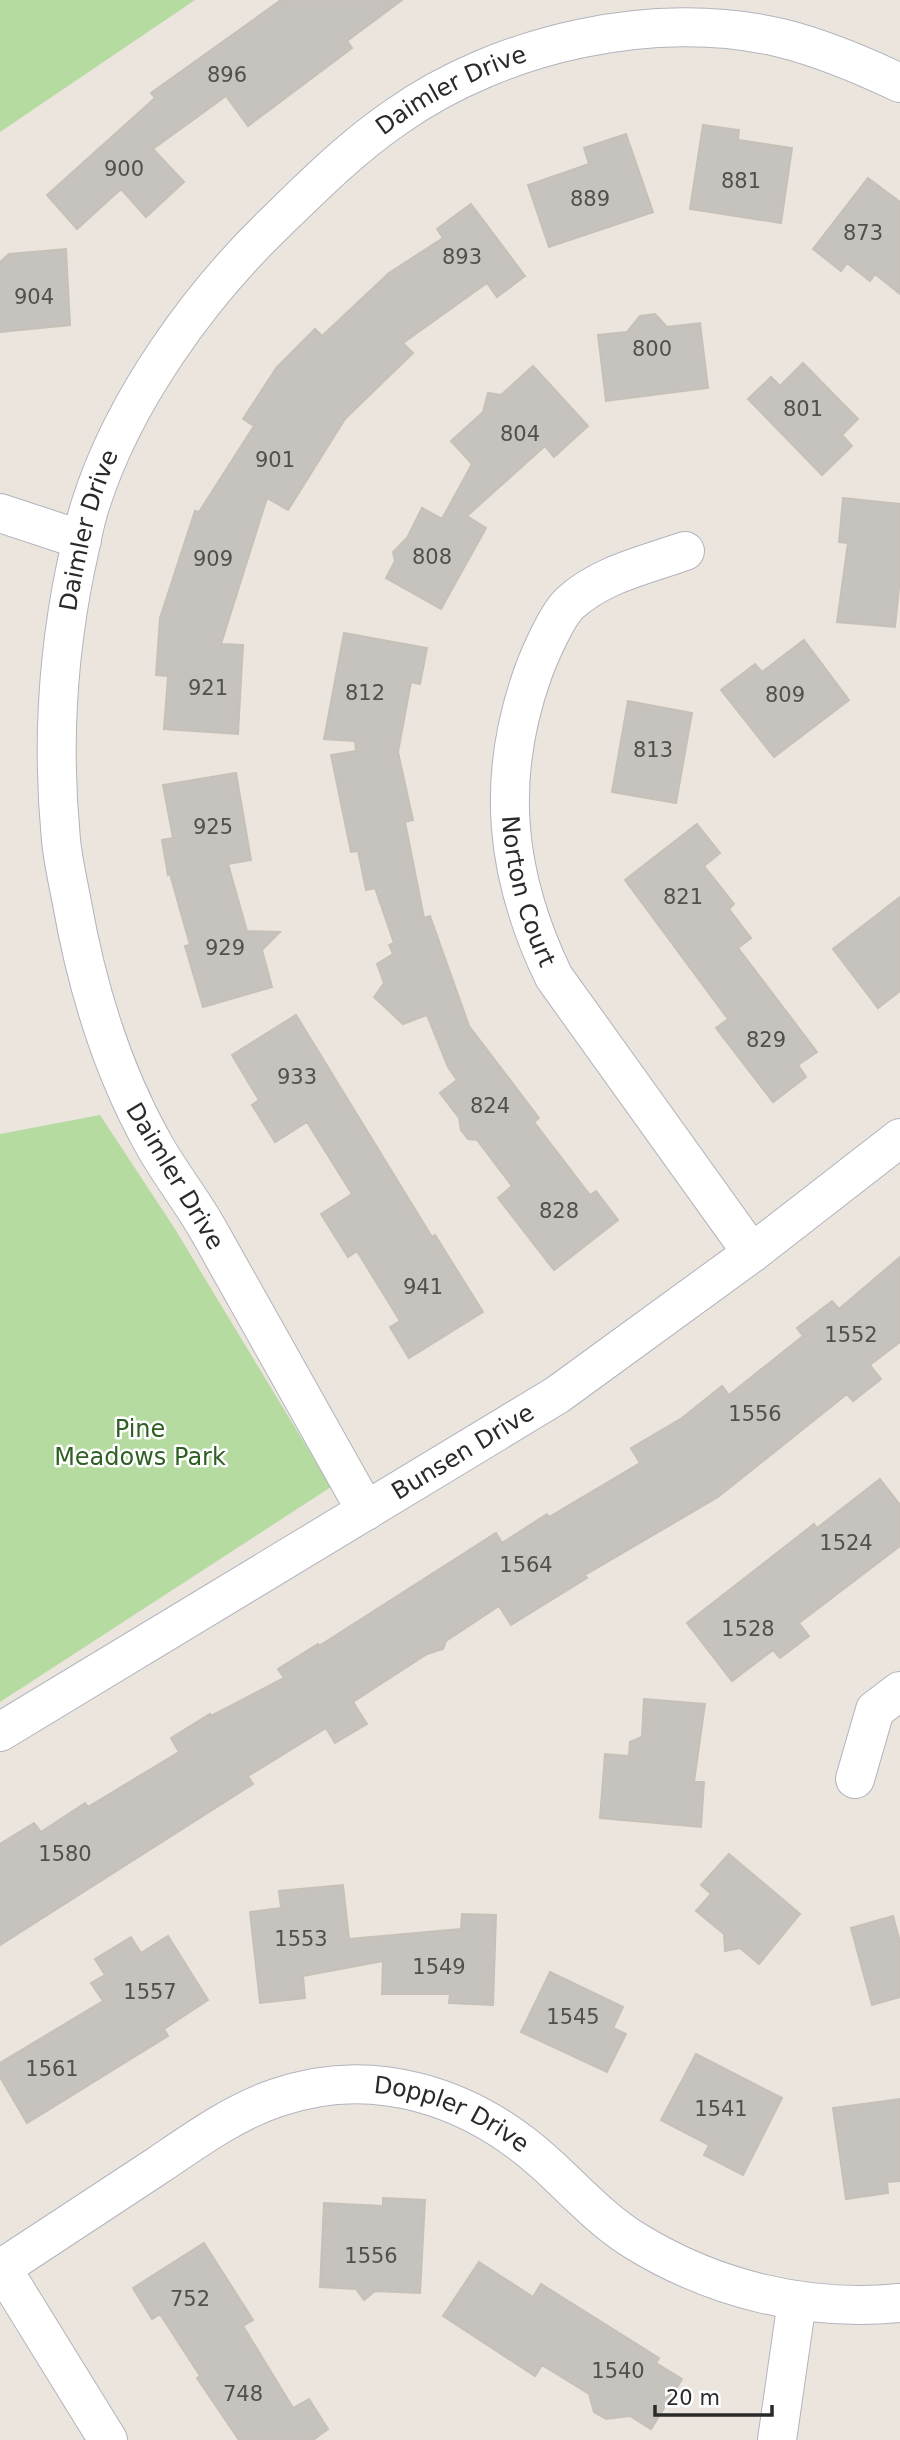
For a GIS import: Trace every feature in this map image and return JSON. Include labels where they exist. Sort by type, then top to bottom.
[{"type":"street","name":"Daimler Drive","points":[[366,1511],[199,1214],[156,1149],[127,1094],[99,1021],[79,945],[62,845],[56,758],[58,688],[69,602],[91,502],[115,445],[146,386],[202,303],[256,241],[343,157],[399,114],[461,79],[538,50],[595,35],[665,28],[729,30],[780,38],[855,61],[900,83]]},
{"type":"street","points":[[0,513],[82,540]]},
{"type":"street","name":"Norton Court","points":[[685,551],[606,578],[568,604],[540,653],[522,705],[511,760],[509,818],[520,888],[538,945],[554,977],[752,1254]]},
{"type":"street","name":"Bunsen Drive","points":[[0,1732],[557,1395],[752,1254],[900,1138]]},
{"type":"street","points":[[855,1779],[875,1710],[900,1691]]},
{"type":"street","name":"Doppler Drive","points":[[1,2267],[223,2123],[276,2098],[323,2087],[371,2085],[420,2092],[466,2108],[508,2132],[596,2212],[634,2241],[677,2264],[733,2287],[797,2301],[864,2306],[900,2303]]},
{"type":"street","points":[[1,2267],[108,2440]]},
{"type":"street","points":[[777,2440],[797,2301]]},
{"type":"green space","points":[[0,0],[195,0],[0,132]]},
{"type":"green space","name":"Pine Meadows Park","points":[[100,1115],[175,1229],[331,1487],[0,1702],[0,1134]]},
{"type":"building","points":[[281,0],[402,0],[347,41],[352,48],[248,126],[226,96],[153,149],[184,182],[146,217],[121,189],[77,229],[47,195],[155,98],[151,93]]},
{"type":"building","points":[[703,125],[739,130],[738,140],[792,148],[781,223],[690,209]]},
{"type":"building","points":[[626,134],[653,212],[549,247],[528,185],[589,164],[584,148]]},
{"type":"building","points":[[868,178],[900,202],[900,294],[875,274],[870,281],[847,263],[841,271],[813,249]]},
{"type":"building","points":[[471,204],[525,276],[497,297],[487,283],[403,343],[413,353],[345,419],[288,510],[267,498],[221,644],[243,645],[238,734],[164,729],[168,676],[156,675],[160,618],[195,511],[199,512],[254,426],[243,419],[277,367],[315,329],[322,336],[389,273],[443,238],[437,229]]},
{"type":"building","points":[[66,249],[70,325],[0,332],[0,262],[9,254]]},
{"type":"building","points":[[655,314],[667,327],[700,323],[708,388],[606,401],[598,335],[627,332],[640,316]]},
{"type":"building","points":[[803,363],[858,419],[842,435],[852,446],[822,475],[748,399],[771,377],[780,386]]},
{"type":"building","points":[[533,366],[588,426],[554,457],[545,446],[467,516],[486,528],[441,609],[386,578],[395,561],[393,552],[407,538],[422,508],[442,519],[472,464],[451,441],[483,412],[488,393],[501,395]]},
{"type":"building","points":[[843,498],[900,504],[900,578],[895,627],[837,622],[848,543],[839,542]]},
{"type":"building","points":[[344,633],[427,648],[420,684],[411,682],[398,752],[413,820],[405,822],[424,918],[430,916],[469,1026],[539,1118],[534,1122],[590,1195],[596,1191],[618,1220],[554,1270],[498,1198],[512,1186],[477,1140],[468,1139],[461,1130],[459,1118],[440,1093],[457,1080],[448,1067],[427,1015],[403,1024],[374,997],[384,983],[377,964],[393,954],[389,945],[394,943],[375,888],[366,890],[358,851],[351,852],[331,755],[356,751],[355,741],[324,739]]},
{"type":"building","points":[[804,640],[849,700],[774,757],[721,690],[755,664],[762,672]]},
{"type":"building","points":[[628,701],[692,713],[676,803],[612,792]]},
{"type":"building","points":[[236,773],[251,860],[228,864],[247,931],[280,932],[262,950],[272,987],[203,1007],[185,946],[190,945],[170,874],[168,875],[162,840],[173,838],[163,785]]},
{"type":"building","points":[[697,824],[720,853],[704,866],[734,904],[729,909],[751,938],[738,948],[817,1052],[798,1065],[806,1077],[773,1102],[716,1028],[728,1019],[625,880]]},
{"type":"building","points":[[900,897],[900,991],[878,1008],[833,949]]},
{"type":"building","points":[[296,1015],[432,1237],[435,1235],[483,1312],[409,1358],[390,1327],[400,1321],[357,1251],[348,1257],[321,1214],[352,1194],[307,1122],[275,1142],[252,1105],[259,1100],[232,1055]]},
{"type":"building","points":[[900,1257],[900,1342],[870,1365],[881,1379],[853,1401],[847,1394],[718,1497],[585,1575],[587,1578],[511,1625],[499,1606],[446,1641],[443,1649],[427,1654],[353,1702],[367,1724],[335,1743],[326,1728],[248,1776],[253,1784],[0,1945],[0,1844],[34,1823],[41,1832],[85,1803],[88,1807],[179,1752],[171,1738],[210,1714],[211,1716],[284,1678],[278,1669],[318,1644],[319,1646],[496,1533],[502,1543],[547,1514],[549,1517],[640,1463],[631,1448],[682,1418],[722,1386],[729,1395],[803,1336],[797,1328],[832,1301],[839,1309]]},
{"type":"building","points":[[880,1479],[900,1505],[900,1546],[799,1623],[809,1636],[780,1658],[773,1650],[732,1681],[687,1623],[814,1524],[817,1528]]},
{"type":"building","points":[[644,1699],[705,1704],[694,1782],[704,1782],[701,1827],[600,1818],[605,1754],[629,1756],[630,1742],[642,1737]]},
{"type":"building","points":[[729,1854],[800,1914],[759,1964],[740,1948],[725,1951],[724,1934],[696,1911],[711,1894],[701,1885]]},
{"type":"building","points":[[343,1885],[349,1939],[461,1929],[462,1914],[496,1915],[493,2005],[449,2003],[450,1994],[382,1994],[383,1961],[303,1976],[305,1998],[260,2003],[250,1912],[281,1908],[279,1891]]},
{"type":"building","points":[[893,1916],[900,1942],[900,1997],[872,2005],[851,1928]]},
{"type":"building","points":[[168,1936],[208,2000],[164,2029],[168,2036],[27,2123],[0,2077],[0,2063],[103,2001],[91,1983],[105,1975],[95,1959],[131,1937],[141,1953]]},
{"type":"building","points":[[550,1972],[623,2007],[613,2028],[626,2034],[607,2072],[521,2032]]},
{"type":"building","points":[[696,2054],[782,2098],[743,2175],[704,2155],[709,2145],[661,2120]]},
{"type":"building","points":[[900,2099],[900,2181],[887,2182],[888,2193],[846,2199],[833,2108]]},
{"type":"building","points":[[383,2198],[425,2200],[420,2293],[375,2291],[364,2300],[356,2289],[320,2287],[324,2203],[383,2206]]},
{"type":"building","points":[[204,2243],[253,2320],[243,2326],[293,2408],[309,2399],[328,2429],[313,2440],[239,2440],[197,2378],[200,2376],[160,2314],[152,2319],[133,2288]]},
{"type":"building","points":[[479,2262],[533,2297],[541,2284],[659,2358],[656,2363],[682,2379],[651,2429],[630,2416],[606,2419],[594,2412],[589,2394],[542,2365],[535,2376],[443,2316]]}]
